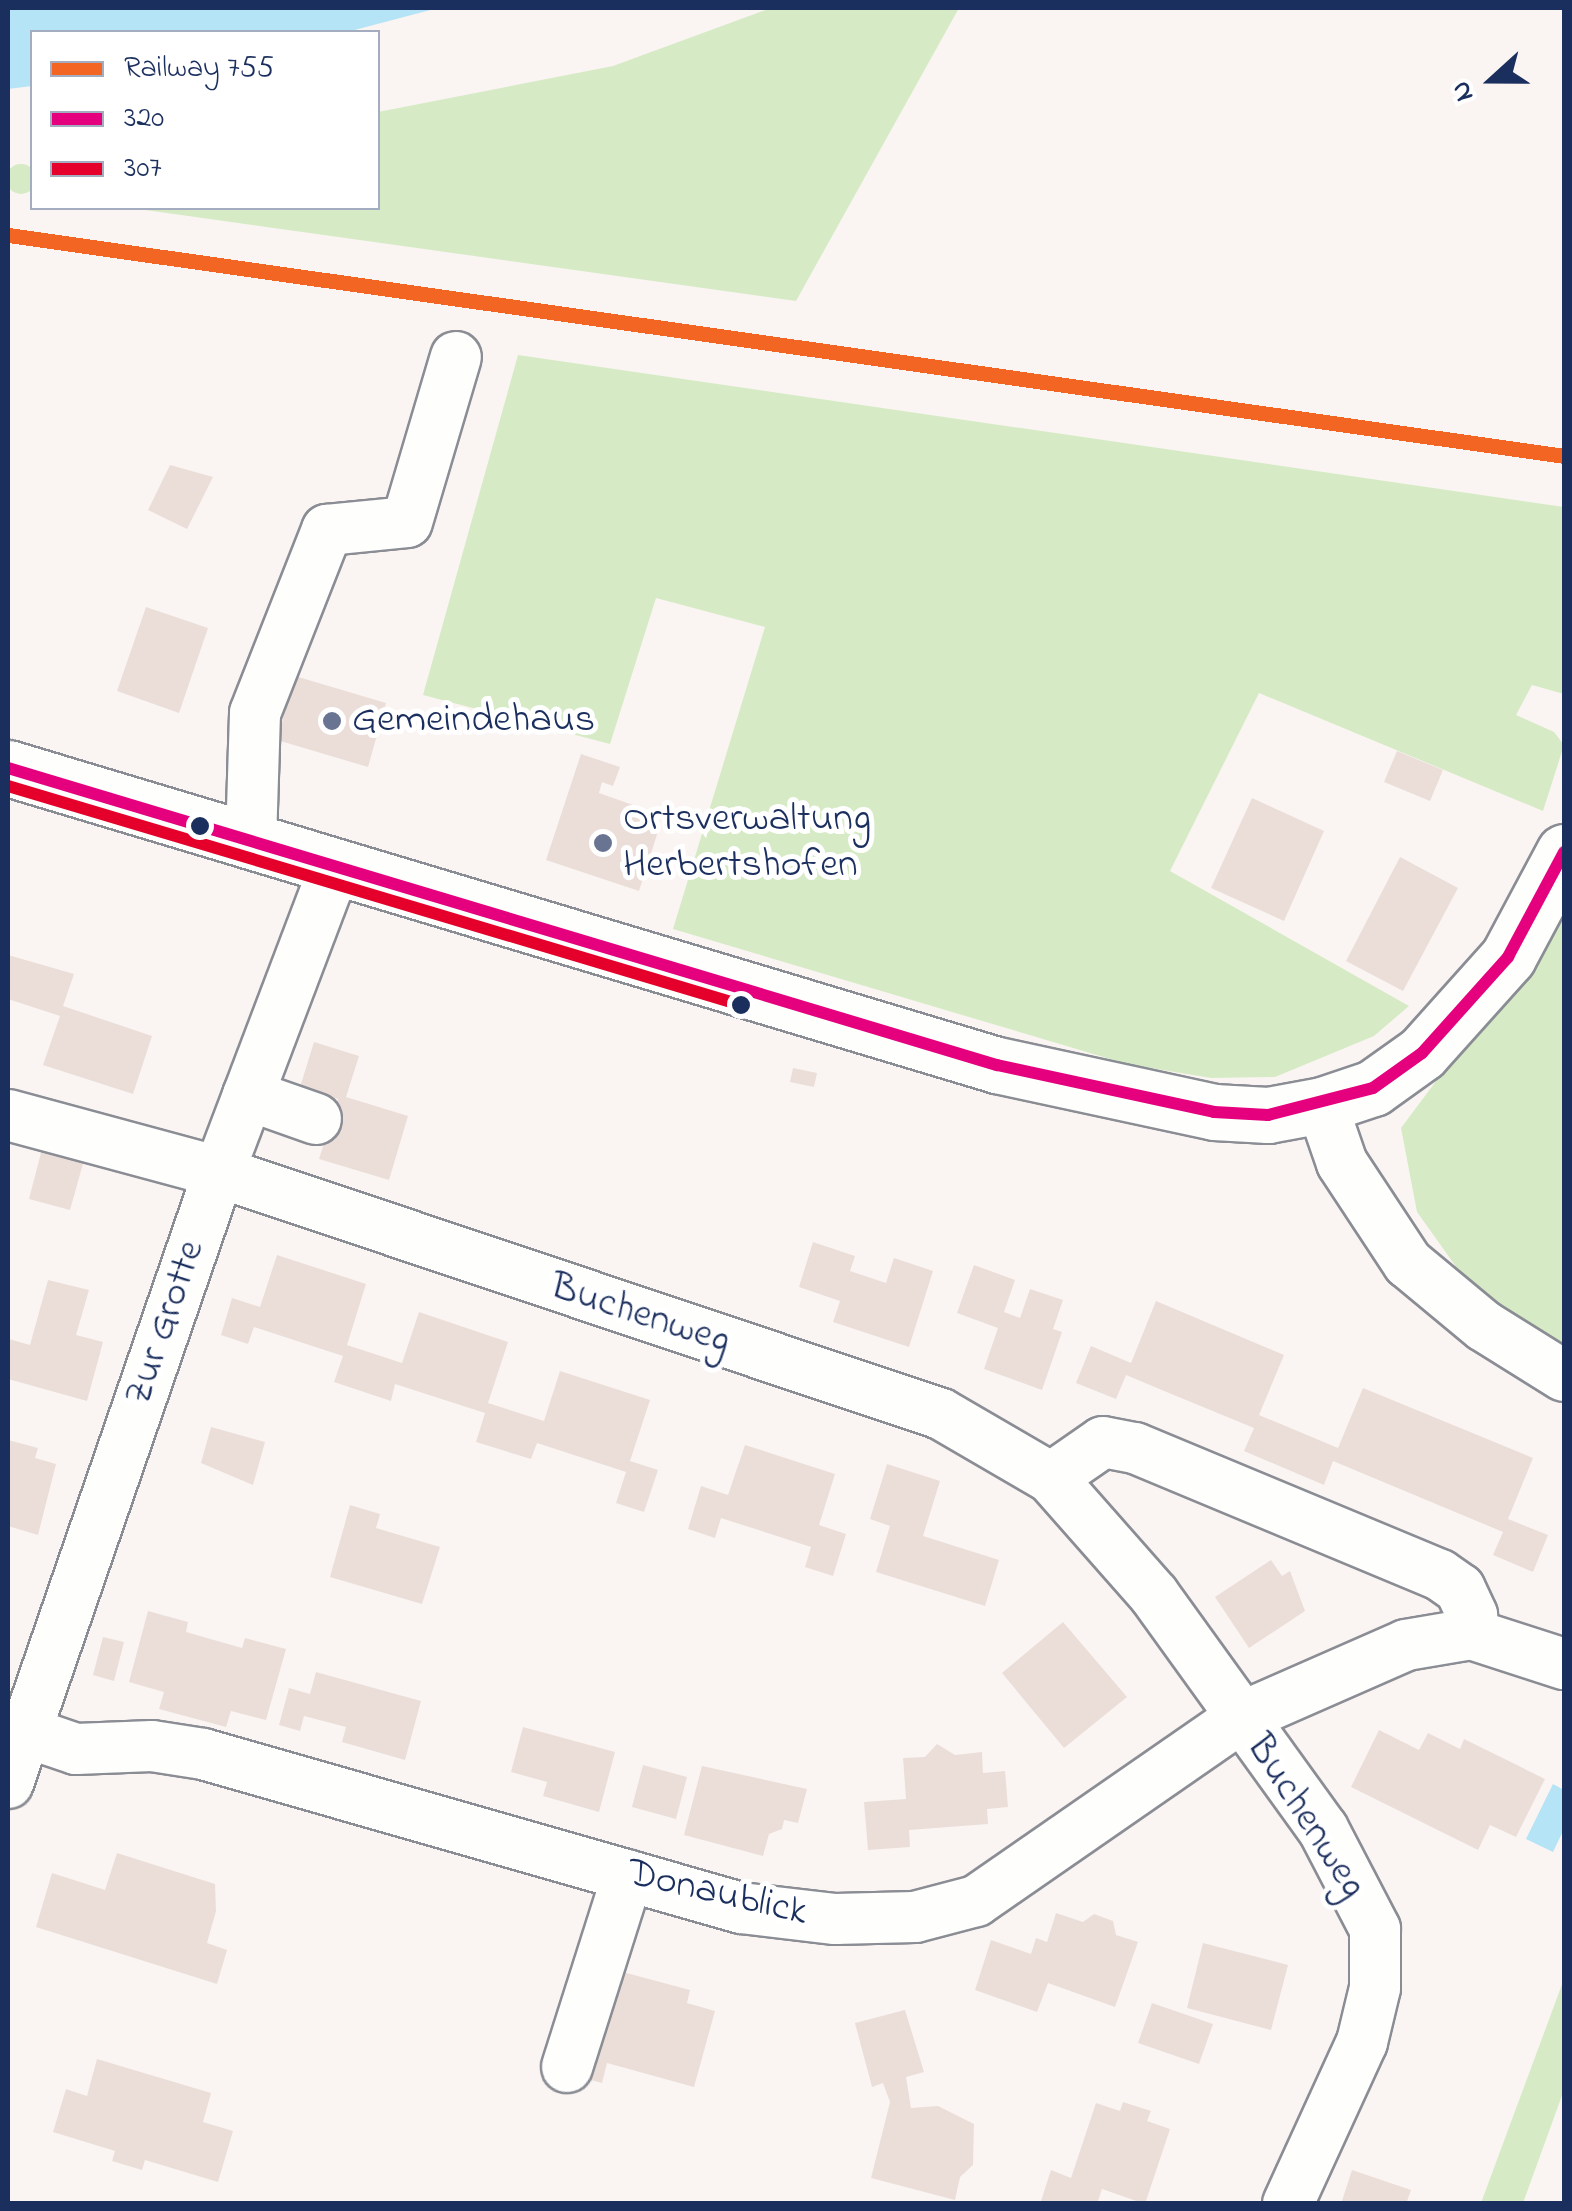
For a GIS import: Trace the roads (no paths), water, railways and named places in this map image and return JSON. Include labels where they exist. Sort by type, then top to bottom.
[{"type":"main road","points":[[8,768],[1122,1097],[1268,1115],[1322,1105],[1373,1088],[1466,1008],[1508,957],[1564,852]]},
{"type":"street","points":[[252,841],[255,713],[327,530],[408,522],[456,357]]},
{"type":"street","name":"Zur Grotte","points":[[8,1782],[219,1172],[334,866]]},
{"type":"street","points":[[248,1095],[316,1120]]},
{"type":"street","points":[[1322,1105],[1342,1163],[1408,1263],[1484,1326],[1564,1376]]},
{"type":"street","name":"Buchenweg","points":[[8,1115],[219,1172],[941,1414],[1051,1478],[1154,1595],[1323,1829],[1374,1929],[1375,1988],[1362,2042],[1288,2204]]},
{"type":"street","points":[[1051,1478],[1103,1442],[1135,1448],[1440,1575],[1460,1589],[1472,1615],[1471,1634],[1564,1664]]},
{"type":"street","name":"Donaublick","points":[[26,1732],[76,1749],[152,1746],[203,1754],[741,1908],[835,1919],[915,1918],[976,1901],[1240,1718],[1406,1645],[1471,1634]]},
{"type":"street","points":[[567,2067],[628,1876]]},
{"type":"water","points":[[8,8],[438,8],[355,30],[30,30],[30,86],[8,89]]},
{"type":"water","points":[[1553,1784],[1564,1790],[1564,1829],[1553,1852],[1526,1839]]},
{"type":"rail line","name":"755","points":[[8,235],[1564,456]]},
{"type":"place","name":"Gemeindehaus","points":[[332,721]]},
{"type":"place","name":"Ortsverwaltung Herbertshofen","points":[[603,843]]}]
